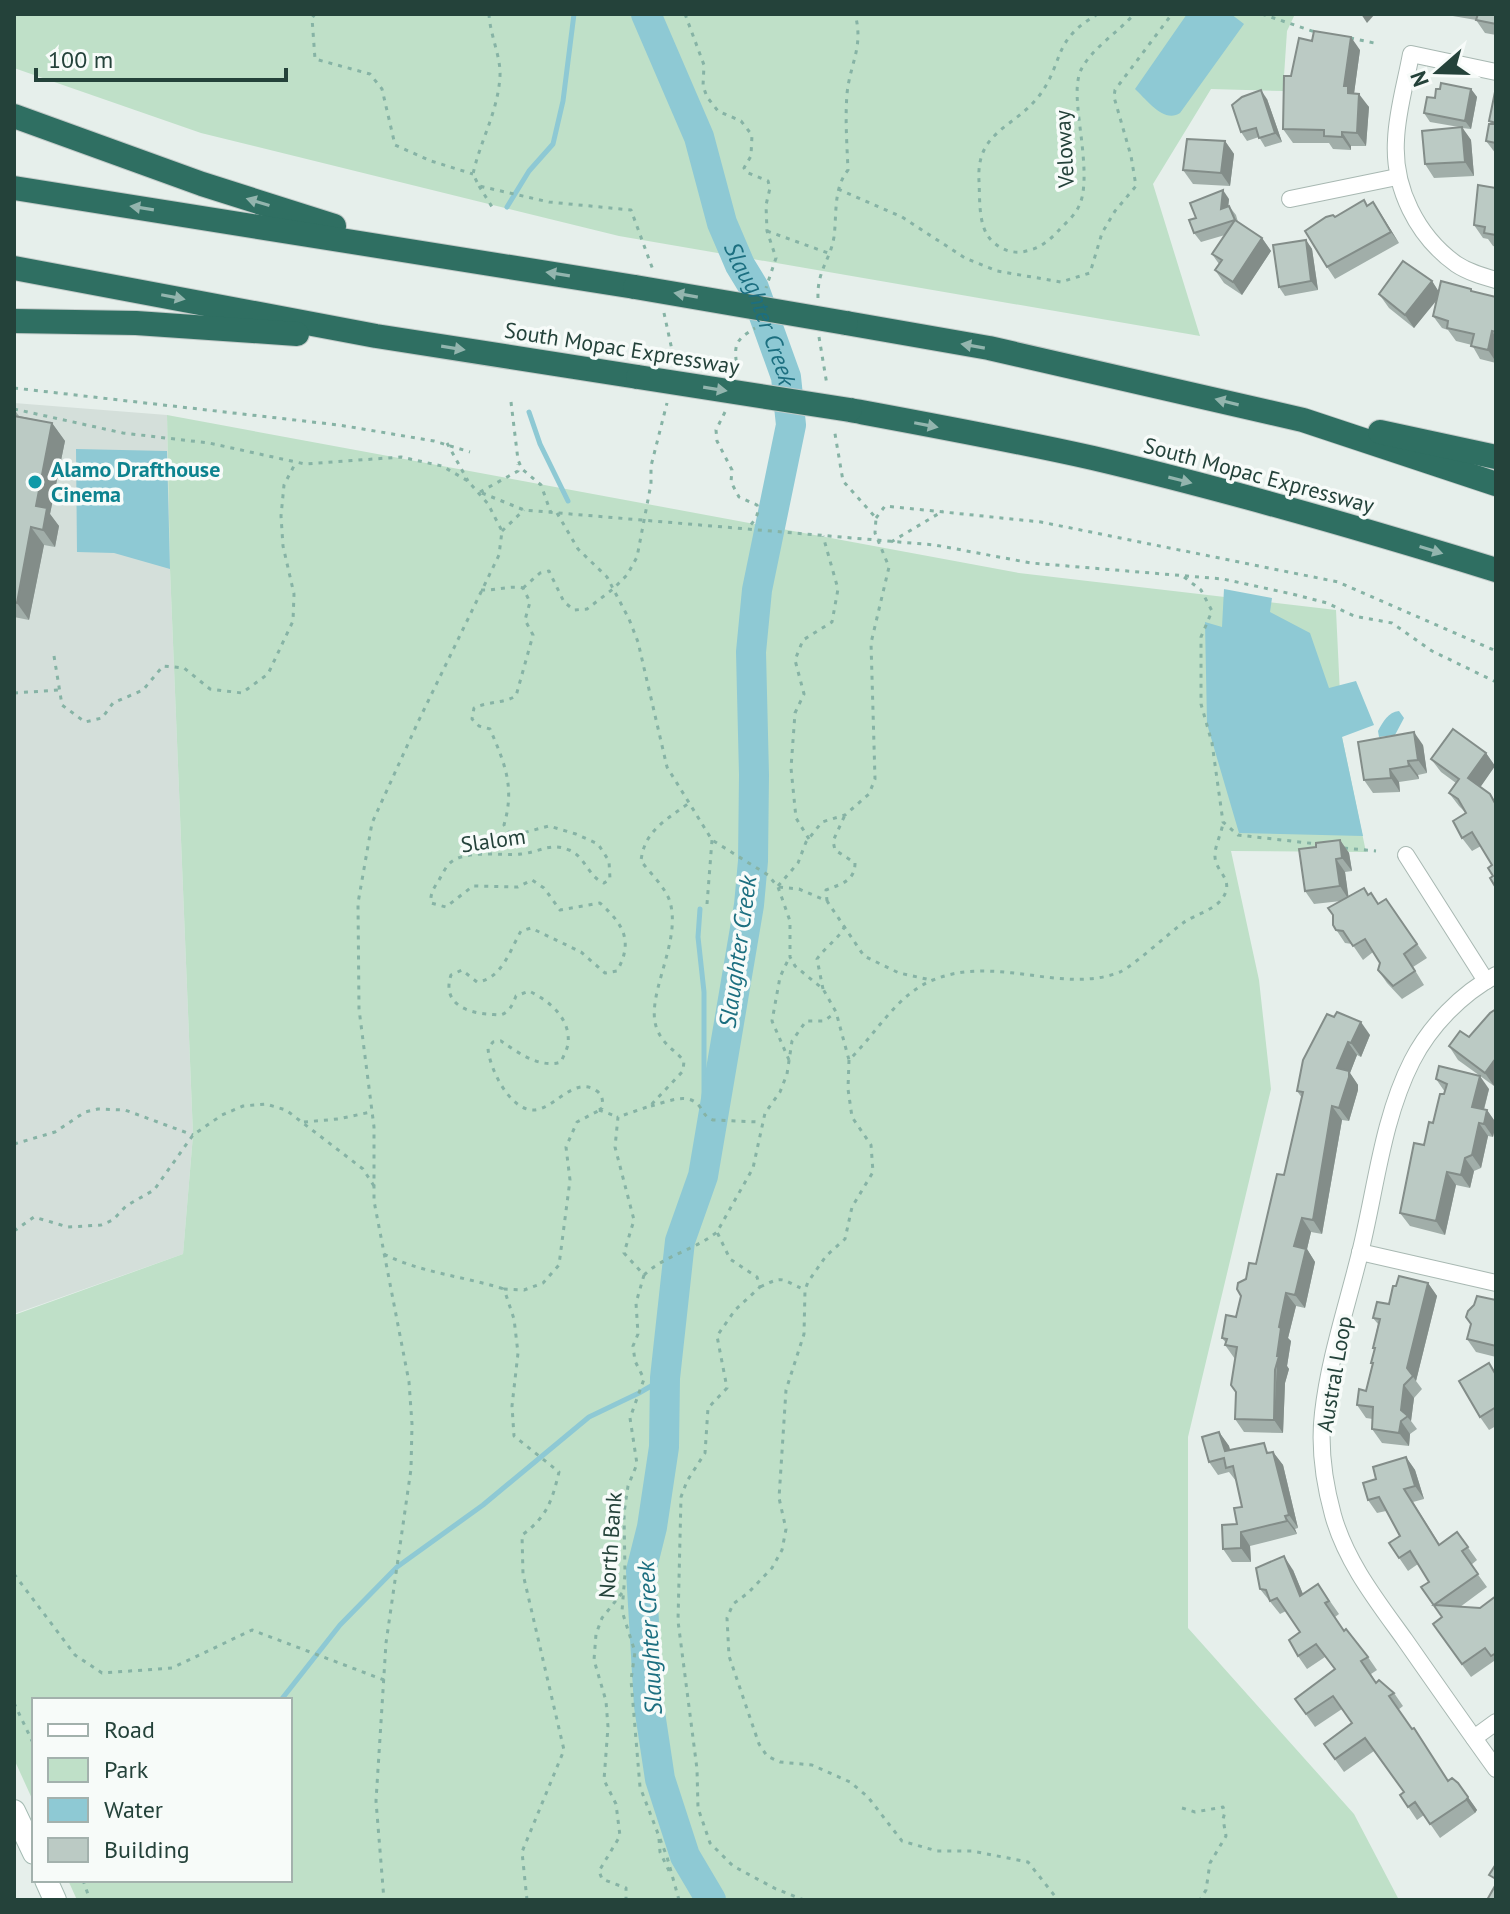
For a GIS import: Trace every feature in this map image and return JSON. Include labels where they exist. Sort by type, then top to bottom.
[{"type":"highway","points":[[14,116],[239,196],[413,250]]},
{"type":"highway","points":[[14,188],[413,250],[645,282],[989,348],[1303,420],[1398,435],[1496,457]]},
{"type":"highway","name":"South Mopac Expressway","points":[[14,268],[376,336],[850,410],[1046,448],[1344,523],[1495,570]]},
{"type":"highway","points":[[14,321],[136,323],[324,336],[376,336]]},
{"type":"highway","points":[[1303,420],[1496,484]]},
{"type":"main road","points":[[14,1811],[32,1849]]},
{"type":"street","points":[[1496,72],[1411,54],[1396,139],[1397,177],[1411,212],[1441,251],[1456,264],[1472,273],[1496,280]]},
{"type":"street","points":[[1290,199],[1397,177]]},
{"type":"street","points":[[1406,855],[1491,978]]},
{"type":"street","name":"Austral Loop","points":[[1491,978],[1448,1012],[1426,1036],[1412,1060],[1390,1115],[1322,1414],[1321,1444],[1333,1515],[1348,1556],[1496,1769]]},
{"type":"street","points":[[1360,1252],[1496,1283]]},
{"type":"street","points":[[1474,1738],[1496,1722]]},
{"type":"path","points":[[315,14],[312,18],[315,59],[370,74],[382,89],[395,145],[431,161],[473,174],[494,210]]},
{"type":"path","points":[[473,174],[492,121],[500,74],[489,14]]},
{"type":"path","points":[[685,14],[704,65],[703,86],[707,97],[718,111],[741,121],[752,135],[751,156],[744,168],[746,172],[768,181],[767,231],[776,258],[766,290]]},
{"type":"path","points":[[818,296],[817,282],[833,240],[838,189],[848,170],[847,90],[859,49],[855,14]]},
{"type":"path","name":"Veloway","points":[[1098,14],[1072,31],[1063,43],[1039,95],[994,135],[982,151],[979,178],[985,231],[1007,251],[1039,247],[1079,207],[1083,182],[1077,98],[1081,72],[1094,54],[1134,14]]},
{"type":"path","points":[[838,189],[902,217],[965,258],[997,271],[1061,282],[1090,273],[1102,233],[1136,186],[1114,97],[1115,90],[1172,14]]},
{"type":"path","points":[[1262,14],[1315,32]]},
{"type":"path","points":[[1340,37],[1379,44]]},
{"type":"path","points":[[479,186],[549,202],[631,210],[645,282]]},
{"type":"path","points":[[767,231],[828,253]]},
{"type":"path","points":[[663,309],[675,365]]},
{"type":"path","points":[[737,371],[735,347],[739,338],[757,327]]},
{"type":"path","points":[[14,388],[339,425],[447,443],[470,452]]},
{"type":"path","points":[[481,589],[523,588],[540,573],[549,571],[564,602],[574,610],[587,609],[627,575],[637,557],[651,484],[651,466],[670,392]]},
{"type":"path","points":[[729,400],[716,430],[717,441],[732,470],[731,482],[739,497],[757,505],[757,517],[747,529]]},
{"type":"path","points":[[480,492],[518,471],[511,402]]},
{"type":"path","points":[[14,409],[123,433],[209,443],[305,464],[401,457],[442,466],[480,492],[502,531],[499,555],[372,823],[358,903],[359,1009],[372,1112],[374,1187],[409,1382],[412,1424],[411,1469],[386,1643],[376,1801],[384,1900]]},
{"type":"path","points":[[447,443],[468,481]]},
{"type":"path","points":[[518,460],[522,469],[541,485],[551,513]]},
{"type":"path","points":[[54,656],[62,705],[85,722],[102,718],[113,703],[143,690],[163,666],[184,668],[210,689],[242,693],[268,674],[293,621],[294,594],[283,546],[281,516],[284,485],[296,462]]},
{"type":"path","points":[[480,492],[524,510],[935,545],[1031,563],[1223,579],[1327,603],[1354,616],[1392,623],[1432,651],[1496,682]]},
{"type":"path","points":[[876,518],[885,506],[1041,522],[1338,582],[1496,651]]},
{"type":"path","points":[[502,531],[524,510]]},
{"type":"path","points":[[889,543],[943,511]]},
{"type":"path","points":[[557,513],[578,549],[607,577],[638,642],[667,767],[712,840],[768,875],[778,887],[790,921],[790,957],[780,977],[772,1021],[789,1060]]},
{"type":"path","points":[[809,839],[796,818],[791,768],[795,713],[804,694],[795,660],[803,640],[832,622],[838,589],[823,536]]},
{"type":"path","points":[[827,901],[826,890],[849,879],[855,871],[855,863],[835,850],[833,841],[845,815],[869,794],[875,779],[871,643],[889,567],[878,542]]},
{"type":"path","points":[[849,1060],[897,1007],[931,980],[966,971],[1001,971],[1084,980],[1124,971],[1195,914],[1222,900],[1227,880],[1217,867],[1214,854],[1223,822],[1212,743],[1201,704],[1201,637],[1212,611],[1201,590],[1181,575]]},
{"type":"path","name":"Slalom","points":[[523,588],[530,602],[525,620],[533,635],[516,696],[504,703],[490,701],[474,708],[472,719],[479,726],[490,729],[509,778],[509,808],[504,825],[511,836],[549,826],[598,844],[609,861],[610,879],[604,883],[597,880],[580,856],[569,849],[550,845],[530,853],[502,856],[473,854],[449,863],[430,895],[431,903],[446,907],[473,886],[518,887],[532,880],[544,888],[560,910],[600,903],[613,914],[624,931],[625,945],[624,958],[617,971],[605,973],[581,952],[531,928],[521,931],[503,966],[488,981],[477,982],[462,970],[451,975],[447,986],[450,997],[462,1009],[474,1013],[500,1015],[510,1009],[516,996],[529,991],[545,998],[561,1015],[565,1029],[568,1044],[561,1062],[551,1066],[521,1055],[501,1041],[493,1042],[488,1048],[488,1057],[506,1091],[521,1107],[536,1110],[573,1089],[587,1087],[599,1092],[604,1100],[599,1110]]},
{"type":"path","points":[[14,693],[59,690]]},
{"type":"path","points":[[650,1106],[683,1071],[684,1061],[669,1050],[656,1028],[657,988],[665,971],[671,941],[670,900],[641,861],[643,846],[653,830],[689,803]]},
{"type":"path","points":[[778,887],[798,863],[809,839],[822,822],[845,815]]},
{"type":"path","points":[[1223,822],[1238,835],[1330,846]]},
{"type":"path","points":[[707,904],[712,840]]},
{"type":"path","points":[[1345,848],[1376,851]]},
{"type":"path","points":[[778,887],[799,889],[827,901],[864,956],[899,973],[931,980]]},
{"type":"path","points":[[845,925],[841,935],[828,943],[817,959],[823,989],[836,1012],[849,1060],[848,1089],[852,1117],[871,1145],[873,1172],[852,1207],[845,1239],[826,1256],[805,1290],[804,1334],[786,1390],[779,1498],[786,1529],[782,1550],[772,1568],[733,1604],[727,1618],[729,1656],[759,1744],[767,1756],[780,1762],[812,1765],[850,1782],[868,1797],[902,1841],[937,1851],[972,1851],[1028,1862],[1058,1900]]},
{"type":"path","points":[[790,957],[795,966],[823,989]]},
{"type":"path","points":[[762,1132],[760,1122],[780,1092],[792,1041],[806,1021],[824,1021],[836,1012]]},
{"type":"path","points":[[384,1254],[408,1267],[423,1267],[441,1275],[504,1289],[524,1290],[543,1283],[559,1265],[570,1180],[566,1147],[577,1122],[599,1110],[618,1117],[688,1098],[695,1101],[707,1118],[713,1120],[760,1122]]},
{"type":"path","points":[[14,1231],[34,1217],[68,1227],[101,1225],[113,1220],[126,1206],[154,1190],[193,1135],[222,1115],[243,1106],[266,1104],[286,1110],[363,1169],[374,1187]]},
{"type":"path","points":[[14,1144],[55,1132],[85,1112],[98,1109],[125,1110],[193,1135]]},
{"type":"path","points":[[304,1122],[372,1112]]},
{"type":"path","points":[[618,1117],[615,1147],[634,1220],[624,1253],[644,1275],[657,1263],[704,1242],[717,1232],[754,1162],[765,1113]]},
{"type":"path","points":[[717,1232],[730,1259],[757,1277],[760,1287]]},
{"type":"path","name":"North Bank","points":[[644,1275],[636,1303],[638,1334],[633,1346],[635,1361],[644,1379],[630,1418],[637,1464],[628,1486],[624,1513],[622,1611],[635,1652],[631,1680],[640,1787],[679,1900]]},
{"type":"path","points":[[804,1900],[733,1866],[710,1843],[698,1808],[694,1741],[678,1621],[681,1497],[705,1453],[708,1408],[727,1388],[717,1336],[735,1310],[771,1280],[781,1278],[805,1290]]},
{"type":"path","points":[[504,1289],[514,1319],[518,1353],[512,1406],[514,1436],[559,1472],[553,1499],[538,1523],[522,1535],[523,1574],[564,1750],[522,1852],[527,1900]]},
{"type":"path","points":[[14,1574],[75,1655],[102,1673],[172,1668],[252,1630],[384,1680]]},
{"type":"path","points":[[623,1592],[602,1618],[596,1634],[594,1660],[606,1701],[608,1727],[604,1780],[616,1804],[620,1836],[599,1871],[602,1879],[626,1888],[626,1900]]},
{"type":"path","points":[[14,1703],[32,1741]]},
{"type":"path","points":[[1182,1808],[1195,1812],[1223,1807],[1225,1812],[1226,1836],[1210,1863],[1206,1890],[1200,1900]]},
{"type":"shaded area","points":[[14,403],[167,415],[170,569],[193,1135],[183,1254],[14,1314]]},
{"type":"green space","points":[[14,14],[1295,14],[1287,31],[1283,91],[1211,89],[1153,184],[1200,336],[619,236],[201,133],[14,68]]},
{"type":"green space","points":[[167,415],[1019,573],[1336,610],[1342,737],[1366,852],[1231,851],[1259,980],[1271,1089],[1188,1437],[1188,1628],[1354,1814],[1399,1900],[77,1900],[69,1882],[292,1882],[292,1698],[32,1698],[32,1799],[14,1759],[14,1315],[183,1254],[193,1135],[170,569]]},
{"type":"water","points":[[1187,14],[1231,14],[1244,24],[1180,113],[1174,116],[1156,109],[1135,89]]},
{"type":"water","points":[[76,449],[167,451],[170,569],[114,553],[77,552]]},
{"type":"water","points":[[1224,589],[1272,598],[1270,612],[1310,633],[1329,688],[1356,681],[1374,725],[1342,737],[1363,836],[1239,833],[1207,724],[1205,622],[1222,627]]},
{"type":"water","points":[[1399,711],[1404,718],[1395,735],[1379,737],[1378,731],[1384,721]]},
{"type":"building","points":[[1478,14],[1496,14],[1496,24],[1476,20]]},
{"type":"building","points":[[1314,31],[1351,37],[1344,86],[1348,86],[1348,93],[1359,94],[1357,133],[1342,132],[1342,137],[1324,136],[1324,130],[1283,129],[1284,76],[1291,76],[1299,38],[1312,41]]},
{"type":"building","points":[[1441,83],[1471,89],[1465,121],[1424,113],[1427,97],[1435,98],[1436,89],[1440,89]]},
{"type":"building","points":[[1496,87],[1496,123],[1489,121]]},
{"type":"building","points":[[1261,90],[1275,133],[1259,138],[1256,128],[1241,132],[1232,105],[1242,97]]},
{"type":"building","points":[[1489,124],[1496,124],[1496,143],[1486,141]]},
{"type":"building","points":[[1462,127],[1465,162],[1425,164],[1422,131]]},
{"type":"building","points":[[1187,139],[1225,141],[1221,173],[1183,170]]},
{"type":"building","points":[[1478,185],[1496,188],[1496,235],[1484,233],[1485,227],[1474,225]]},
{"type":"building","points":[[1223,190],[1221,209],[1229,206],[1235,220],[1194,233],[1189,220],[1196,218],[1190,203]]},
{"type":"building","points":[[1364,200],[1367,206],[1373,202],[1391,232],[1327,267],[1305,231],[1326,217],[1335,217]]},
{"type":"building","points":[[1235,220],[1262,238],[1233,282],[1215,270],[1222,260],[1212,254]]},
{"type":"building","points":[[1306,240],[1311,281],[1279,287],[1273,245]]},
{"type":"building","points":[[1403,261],[1432,281],[1405,315],[1379,294]]},
{"type":"building","points":[[1441,281],[1496,297],[1496,332],[1492,331],[1488,350],[1471,346],[1474,334],[1447,328],[1448,321],[1433,316]]},
{"type":"building","points":[[14,416],[52,423],[36,506],[47,508],[43,530],[31,527],[17,603],[14,602]]},
{"type":"building","points":[[1453,729],[1486,753],[1468,778],[1490,794],[1496,805],[1496,888],[1488,868],[1492,865],[1472,832],[1462,838],[1453,821],[1466,813],[1458,799],[1449,793],[1459,779],[1431,759]]},
{"type":"building","points":[[1414,732],[1418,760],[1408,761],[1409,766],[1390,769],[1391,778],[1364,780],[1358,742]]},
{"type":"building","points":[[1340,840],[1342,858],[1336,859],[1340,886],[1305,891],[1299,849]]},
{"type":"building","points":[[1364,888],[1378,904],[1386,899],[1417,944],[1404,954],[1415,971],[1393,986],[1378,970],[1380,963],[1365,939],[1353,946],[1343,931],[1336,930],[1333,925],[1333,915],[1328,908]]},
{"type":"building","points":[[1496,1009],[1496,1058],[1485,1073],[1449,1046],[1460,1031],[1469,1037]]},
{"type":"building","points":[[1337,1012],[1361,1022],[1337,1068],[1349,1071],[1349,1077],[1339,1108],[1332,1106],[1313,1220],[1302,1218],[1294,1246],[1306,1249],[1295,1295],[1286,1293],[1279,1327],[1274,1420],[1235,1419],[1236,1392],[1231,1385],[1237,1347],[1225,1345],[1227,1339],[1222,1338],[1226,1315],[1236,1317],[1241,1296],[1238,1283],[1246,1279],[1249,1263],[1256,1264],[1277,1174],[1284,1175],[1303,1092],[1297,1091],[1303,1060],[1327,1014],[1334,1017]]},
{"type":"building","points":[[1439,1066],[1480,1076],[1472,1107],[1487,1110],[1484,1124],[1479,1123],[1472,1155],[1465,1158],[1461,1175],[1447,1172],[1436,1221],[1400,1213],[1414,1143],[1424,1145],[1429,1122],[1433,1123],[1440,1094],[1444,1094],[1447,1084],[1436,1079]]},
{"type":"building","points":[[1399,1276],[1428,1283],[1407,1368],[1413,1376],[1404,1385],[1401,1410],[1408,1416],[1401,1421],[1399,1433],[1372,1429],[1373,1407],[1357,1405],[1359,1389],[1366,1391],[1373,1363],[1380,1319],[1373,1318],[1377,1302],[1389,1304]]},
{"type":"building","points":[[1477,1296],[1496,1300],[1496,1346],[1467,1339],[1471,1324],[1466,1317]]},
{"type":"building","points":[[1489,1363],[1496,1375],[1496,1407],[1480,1417],[1459,1381]]},
{"type":"building","points":[[1219,1432],[1225,1451],[1264,1443],[1267,1453],[1273,1452],[1289,1515],[1285,1516],[1287,1521],[1241,1532],[1241,1548],[1223,1549],[1222,1525],[1237,1524],[1234,1508],[1242,1507],[1233,1466],[1226,1468],[1224,1458],[1209,1462],[1202,1437]]},
{"type":"building","points":[[1406,1457],[1415,1486],[1404,1489],[1439,1545],[1457,1532],[1468,1547],[1462,1551],[1478,1574],[1434,1605],[1480,1608],[1496,1596],[1496,1653],[1491,1656],[1485,1648],[1462,1664],[1433,1624],[1442,1617],[1421,1587],[1429,1582],[1410,1551],[1399,1558],[1389,1543],[1400,1536],[1379,1497],[1368,1500],[1363,1483],[1376,1479],[1373,1467]]},
{"type":"building","points":[[1284,1556],[1300,1596],[1318,1584],[1329,1601],[1325,1603],[1344,1631],[1346,1629],[1368,1657],[1361,1661],[1376,1683],[1379,1680],[1394,1693],[1389,1696],[1448,1781],[1452,1778],[1468,1797],[1430,1824],[1415,1802],[1408,1807],[1400,1795],[1404,1792],[1365,1738],[1335,1759],[1324,1744],[1352,1723],[1333,1696],[1306,1714],[1295,1699],[1335,1669],[1316,1644],[1298,1656],[1289,1640],[1300,1632],[1277,1598],[1270,1601],[1266,1590],[1260,1589],[1256,1568]]},
{"type":"building","points":[[1496,1864],[1496,1879],[1489,1875]]},
{"type":"building","points":[[1496,1884],[1496,1900],[1487,1900]]},
{"type":"waterway","points":[[507,207],[529,171],[553,144],[563,101],[574,14]]},
{"type":"waterway","name":"Slaughter Creek","points":[[646,14],[699,137],[722,223],[740,265],[754,288],[786,377],[791,425],[757,590],[751,652],[754,775],[749,905],[703,1176],[680,1241],[665,1378],[664,1447],[652,1527],[641,1571],[649,1706],[660,1779],[685,1856],[711,1900]]},
{"type":"waterway","points":[[529,412],[540,444],[568,501]]},
{"type":"waterway","points":[[700,909],[698,937],[704,992],[704,1100],[715,1107]]},
{"type":"waterway","points":[[283,1698],[340,1625],[397,1567],[483,1505],[589,1417],[665,1378]]},
{"type":"place","name":"Alamo Drafthouse Cinema","points":[[35,482]]}]
